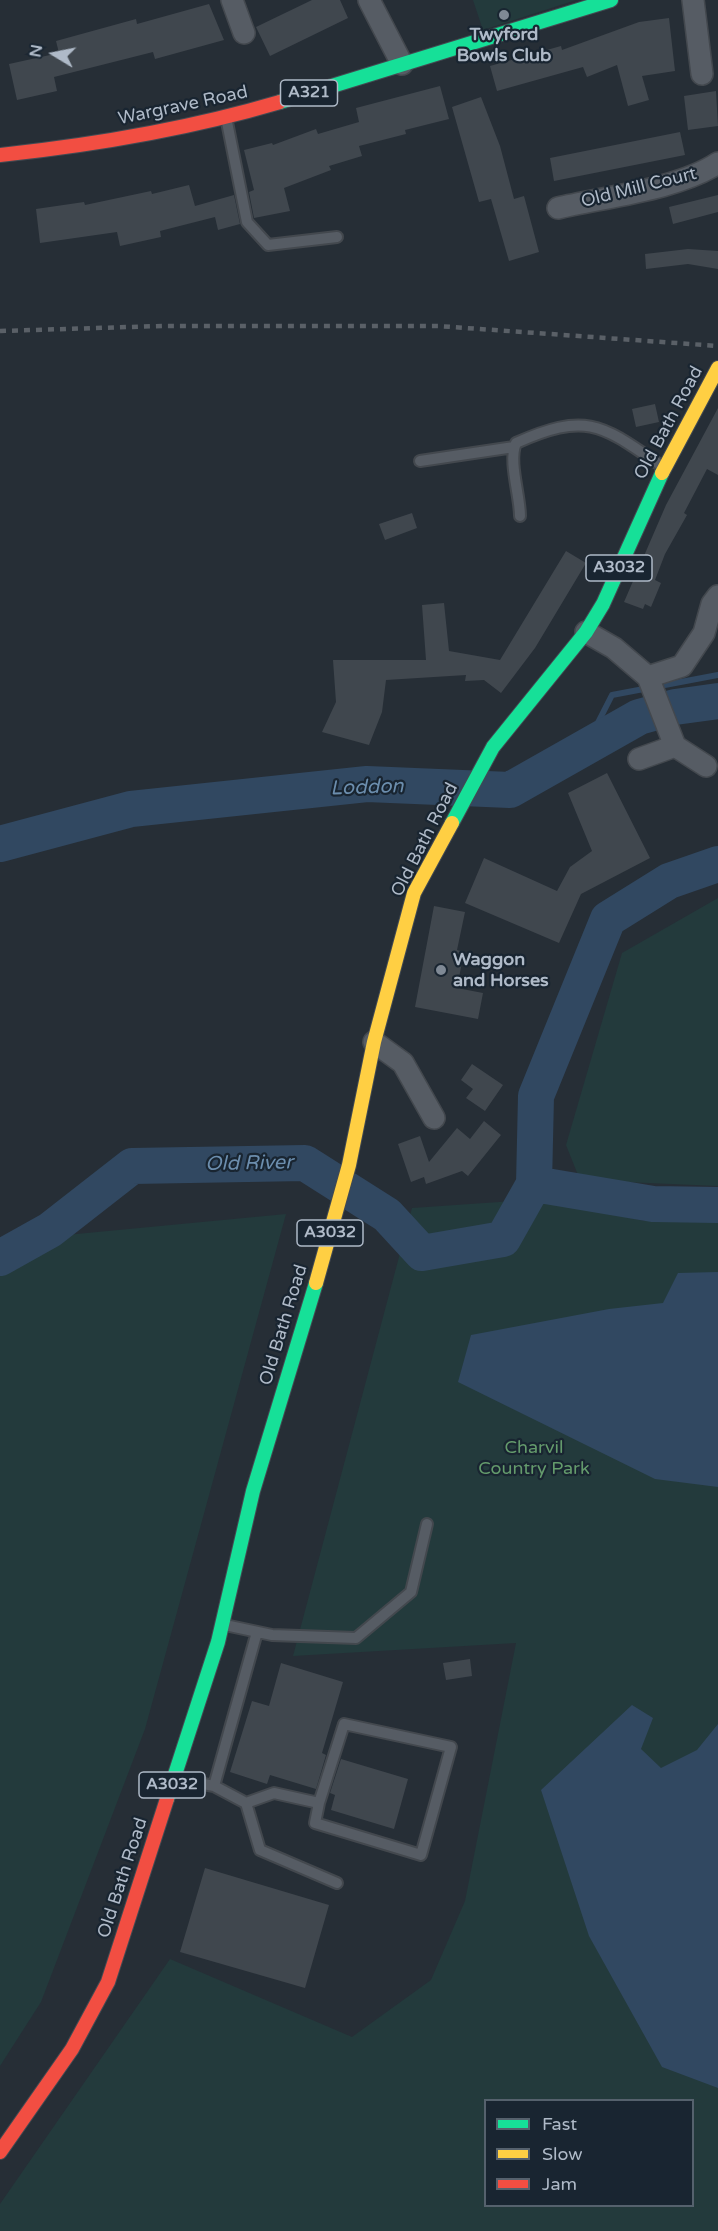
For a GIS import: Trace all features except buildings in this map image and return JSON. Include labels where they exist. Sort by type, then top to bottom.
[{"type":"main road","name":"Wargrave Road","points":[[0,155],[58,149],[226,118],[611,0]]},
{"type":"main road","name":"Old Bath Road","points":[[0,2152],[49,2085],[90,2022],[108,1982],[222,1624],[253,1491],[311,1301],[349,1165],[374,1042],[414,893],[493,747],[586,632],[603,604],[649,497],[717,369]]},
{"type":"street","points":[[232,0],[244,33]]},
{"type":"street","points":[[369,0],[402,64]]},
{"type":"street","points":[[693,0],[702,74]]},
{"type":"street","name":"Old Mill Court","points":[[558,208],[674,182],[702,174],[718,163]]},
{"type":"street","points":[[649,680],[682,666],[704,633],[712,604],[718,596]]},
{"type":"street","points":[[586,632],[614,648],[649,680],[673,739],[706,766]]},
{"type":"street","points":[[639,759],[673,739]]},
{"type":"street","points":[[374,1042],[403,1063],[434,1118]]},
{"type":"lane","points":[[226,118],[247,222],[268,245],[337,237]]},
{"type":"lane","points":[[520,516],[520,496],[511,452],[516,443],[537,434],[576,424],[611,431],[665,469]]},
{"type":"lane","points":[[420,461],[514,447]]},
{"type":"lane","points":[[222,1624],[272,1635],[356,1638],[411,1592],[427,1524]]},
{"type":"lane","points":[[214,1786],[257,1632]]},
{"type":"lane","points":[[344,1724],[451,1747],[421,1855],[315,1823],[319,1803],[344,1724]]},
{"type":"lane","points":[[174,1779],[214,1786],[246,1803],[260,1850],[337,1883]]},
{"type":"lane","points":[[246,1803],[274,1794],[319,1803]]},
{"type":"green space","name":"Twyford Bowls Club","points":[[473,0],[576,0],[483,30]]},
{"type":"green space","points":[[718,898],[718,1186],[580,1180],[566,1145],[622,953]]},
{"type":"green space","name":"Charvil Country Park","points":[[543,1199],[645,1221],[718,1218],[718,2231],[0,2231],[0,2204],[170,1959],[352,2037],[431,1980],[465,1901],[516,1643],[293,1656],[412,1208]]},
{"type":"green space","points":[[286,1214],[145,1729],[41,2002],[0,2066],[0,1261],[66,1235]]},
{"type":"water","points":[[718,1272],[718,1487],[655,1479],[458,1382],[471,1335],[609,1309],[663,1303],[678,1273]]},
{"type":"water","points":[[632,1705],[653,1718],[641,1749],[661,1768],[697,1750],[718,1724],[718,2088],[662,2067],[589,1936],[541,1790]]},
{"type":"waterway","points":[[584,750],[612,695],[718,675]]},
{"type":"waterway","name":"Loddon","points":[[0,844],[131,809],[367,784],[510,790],[639,717],[675,707],[718,701]]},
{"type":"waterway","name":"Old River","points":[[0,1258],[50,1230],[132,1166],[305,1163],[387,1215],[422,1253],[503,1239],[534,1184],[536,1096],[608,919],[669,881],[718,864]]},
{"type":"waterway","name":"Old River","points":[[534,1184],[653,1204],[718,1205]]},
{"type":"railway","points":[[0,331],[162,326],[438,326],[718,346]]},
{"type":"traffic: fast","points":[[280,102],[611,0]]},
{"type":"traffic: fast","points":[[452,823],[493,747],[586,632],[603,604],[662,473]]},
{"type":"traffic: fast","points":[[167,1799],[218,1642],[253,1491],[316,1283]]},
{"type":"traffic: slow","points":[[662,473],[718,368]]},
{"type":"traffic: slow","points":[[316,1283],[349,1165],[374,1042],[414,893],[452,823]]},
{"type":"traffic: jam","points":[[0,155],[141,135],[246,112],[280,102]]},
{"type":"traffic: jam","points":[[0,2152],[72,2049],[108,1982],[167,1799]]},
{"type":"place","name":"Twyford Bowls Club","points":[[504,15]]},
{"type":"place","name":"Waggon and Horses","points":[[441,970]]}]
